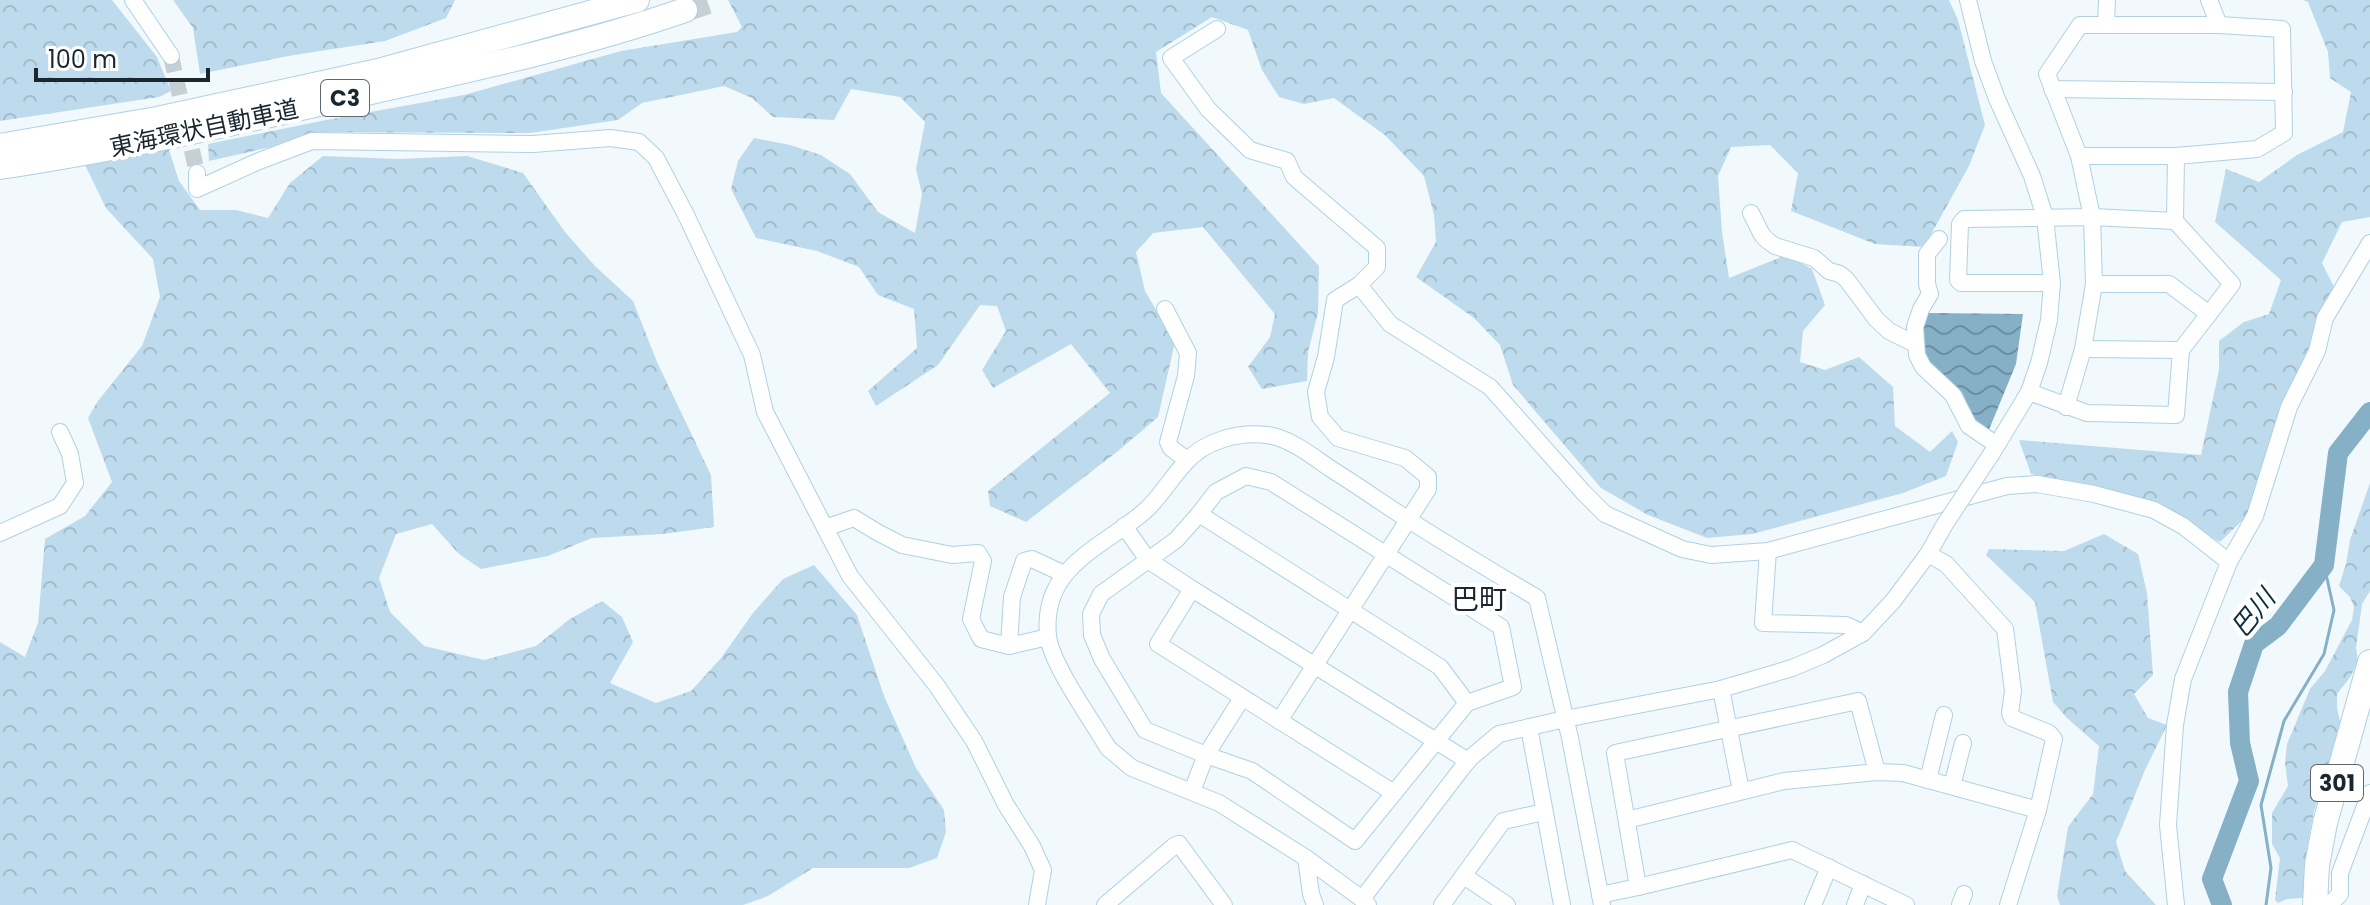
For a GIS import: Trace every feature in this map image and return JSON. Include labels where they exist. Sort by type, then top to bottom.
[{"type":"highway","name":"東海環状自動車道","points":[[0,146],[157,119],[335,81],[637,0]]},
{"type":"highway","name":"東海環状自動車道","points":[[0,167],[99,151],[363,94],[649,23],[685,10]]},
{"type":"highway","name":"301","points":[[2315,905],[2317,865],[2325,823],[2370,662]]},
{"type":"street","points":[[133,0],[171,56]]},
{"type":"street","points":[[1906,905],[1792,850],[1638,887],[1601,900],[1565,719],[1537,598],[1407,519],[1300,448],[1271,435],[1245,434],[1214,441],[1187,460],[1146,509],[1084,554],[1064,574],[1052,599],[1048,637],[1056,661],[1108,748],[1119,759],[1132,768],[1219,803],[1306,858],[1365,902],[1468,761],[1499,734],[1565,719],[1721,689],[1792,668],[1863,633],[1893,601],[1928,554],[2029,392],[2049,320],[2052,283],[2045,217],[2032,176],[1983,61],[1968,0]]},
{"type":"street","points":[[2106,24],[2107,0]]},
{"type":"street","points":[[2209,0],[2219,25]]},
{"type":"street","points":[[2066,407],[2083,349],[2094,284],[2092,217],[2079,156],[2047,74],[2080,25],[2219,25],[2282,29],[2284,133],[2257,149],[2176,156],[2079,156]]},
{"type":"street","points":[[1217,29],[1171,58],[1208,109],[1250,150],[1287,161],[1294,177],[1377,248],[1377,267],[1359,285],[1335,300],[1326,357],[1316,392],[1320,417],[1338,438],[1405,458],[1428,477],[1428,489],[1279,721]]},
{"type":"street","points":[[2052,89],[2284,92]]},
{"type":"street","points":[[197,173],[197,189],[312,141],[533,144],[610,138],[639,142],[656,158],[686,215],[752,355],[765,412],[850,576],[937,686],[974,741],[1006,805],[1032,846],[1043,870],[1037,905]]},
{"type":"street","points":[[2029,392],[2087,413],[2176,415],[2181,350],[2232,284],[2175,221],[2176,156]]},
{"type":"street","points":[[1751,213],[1768,241],[1814,258],[1829,271],[1840,274],[1876,319],[1889,331],[1915,344]]},
{"type":"street","points":[[2052,283],[1961,283],[1958,280],[1960,224],[1964,219],[2045,217],[2175,221]]},
{"type":"street","points":[[1939,239],[1927,254],[1930,294],[1915,327],[1915,344],[1923,367],[1953,395],[1969,426],[1994,449]]},
{"type":"street","points":[[2176,905],[2168,825],[2175,725],[2183,679],[2229,562],[2255,516],[2289,407],[2317,351],[2325,318],[2370,243]]},
{"type":"street","points":[[2094,284],[2169,284],[2209,314]]},
{"type":"street","points":[[1359,285],[1390,324],[1490,387],[1605,514],[1682,549],[1711,555],[1768,551],[2007,486],[2037,484],[2094,494],[2154,510],[2183,526],[2229,562]]},
{"type":"street","points":[[1165,309],[1188,353],[1186,376],[1168,442],[1187,460]]},
{"type":"street","points":[[2083,349],[2181,350]]},
{"type":"street","points":[[0,533],[60,506],[75,483],[70,454],[60,432]]},
{"type":"street","points":[[1246,476],[1271,482],[1384,555],[1501,627],[1513,687],[1467,703],[1355,841],[1252,771],[1145,730],[1102,659],[1092,635],[1091,614],[1101,594],[1176,540],[1216,492],[1246,476]]},
{"type":"street","points":[[1199,514],[1440,667],[1467,703]]},
{"type":"street","points":[[825,528],[854,518],[902,545],[952,555],[978,553],[983,561],[973,623],[981,639],[1009,646],[1048,637]]},
{"type":"street","points":[[1124,526],[1148,560],[1468,761]]},
{"type":"street","points":[[1768,551],[1763,623],[1846,625],[1863,633]]},
{"type":"street","points":[[1928,554],[1946,564],[2005,629],[2013,691],[2012,718],[2049,733],[2054,739],[2038,810],[2008,905]]},
{"type":"street","points":[[1009,646],[1012,597],[1024,561],[1032,559],[1064,574]]},
{"type":"street","points":[[1192,589],[1158,644],[1394,793]]},
{"type":"street","points":[[1721,689],[1741,791]]},
{"type":"street","points":[[1192,791],[1206,755],[1242,698]]},
{"type":"street","points":[[1638,887],[1615,753],[1858,701],[1877,772]]},
{"type":"street","points":[[1928,780],[1944,715]]},
{"type":"street","points":[[1529,727],[1561,905]]},
{"type":"street","points":[[1952,786],[1963,743]]},
{"type":"street","points":[[1627,820],[1784,781],[1877,772],[1903,773],[2038,810]]},
{"type":"street","points":[[2329,905],[2340,894],[2340,873],[2370,793]]},
{"type":"street","points":[[1442,905],[1503,821],[1544,812]]},
{"type":"street","points":[[1105,905],[1179,844],[1224,905]]},
{"type":"street","points":[[1306,858],[1315,905]]},
{"type":"street","points":[[1813,905],[1829,867]]},
{"type":"street","points":[[1464,876],[1507,905]]},
{"type":"street","points":[[1855,905],[1863,884]]},
{"type":"green space","points":[[0,0],[112,0],[157,57],[171,91],[159,97],[0,121]]},
{"type":"green space","points":[[173,0],[455,0],[446,18],[385,41],[200,74],[193,28]]},
{"type":"green space","points":[[728,0],[1949,0],[1958,20],[1985,125],[1969,166],[1924,247],[1875,244],[1791,211],[1798,173],[1770,145],[1731,147],[1718,176],[1729,278],[1786,255],[1812,269],[1825,305],[1803,331],[1800,362],[1825,370],[1859,357],[1893,387],[1895,426],[1930,452],[1952,431],[1958,442],[1946,476],[1903,493],[1752,534],[1707,538],[1648,515],[1601,488],[1513,385],[1500,345],[1474,318],[1416,277],[1436,242],[1434,215],[1424,176],[1386,136],[1334,98],[1304,104],[1279,97],[1262,70],[1248,30],[1212,17],[1156,52],[1161,93],[1319,266],[1318,313],[1308,352],[1307,381],[1262,389],[1248,367],[1270,337],[1275,314],[1203,227],[1153,233],[1136,252],[1145,291],[1175,342],[1158,417],[1026,522],[990,506],[988,491],[1110,393],[1071,344],[993,388],[982,370],[1006,331],[997,306],[980,305],[938,365],[876,406],[868,391],[917,348],[914,309],[878,295],[859,267],[817,251],[756,238],[731,189],[738,161],[754,138],[790,145],[821,155],[850,174],[878,212],[915,233],[922,194],[916,169],[925,122],[900,97],[851,89],[834,120],[773,117],[752,98],[724,86],[642,103],[618,120],[530,133],[311,132],[271,147],[209,161],[208,144],[464,95],[621,51],[737,32],[742,27]]},
{"type":"green space","points":[[2303,0],[2370,0],[2370,217],[2342,222],[2322,263],[2334,287],[2318,314],[2314,346],[2248,515],[2220,542],[2151,503],[2031,474],[2019,440],[2201,455],[2219,370],[2219,341],[2244,322],[2269,314],[2281,280],[2215,222],[2226,169],[2259,182],[2297,155],[2343,132],[2351,92],[2330,78],[2328,52],[2308,2]]},
{"type":"green space","points":[[168,147],[179,181],[200,210],[236,210],[268,218],[290,183],[323,156],[398,159],[467,156],[523,173],[565,232],[595,266],[633,301],[657,362],[711,475],[714,527],[592,538],[548,556],[481,569],[459,554],[432,524],[396,534],[379,578],[390,612],[424,646],[484,660],[536,646],[570,619],[602,601],[622,617],[633,642],[610,683],[656,703],[691,691],[783,579],[814,565],[857,615],[884,696],[916,768],[944,810],[946,832],[937,858],[909,868],[813,868],[768,896],[743,905],[0,905],[0,642],[25,657],[38,623],[45,539],[85,516],[112,482],[88,418],[142,346],[160,297],[153,259],[106,208],[85,165]]},
{"type":"green space","points":[[2370,483],[2370,591],[2362,604],[2356,648],[2358,660],[2351,676],[2337,694],[2342,730],[2314,811],[2303,898],[2278,903],[2275,900],[2280,858],[2272,844],[2272,813],[2288,786],[2285,763],[2287,744],[2310,689],[2325,671],[2352,620],[2354,607],[2350,597],[2339,586],[2350,540]]},
{"type":"green space","points":[[2104,534],[2138,554],[2147,593],[2153,675],[2134,694],[2148,718],[2167,725],[2116,842],[2125,871],[2156,905],[2060,905],[2057,896],[2068,827],[2093,794],[2099,746],[2053,702],[2035,602],[1986,555],[1989,549],[2064,551]]},
{"type":"water","points":[[1926,313],[2023,314],[2016,364],[1988,432],[1975,423],[1962,392],[1925,362],[1922,333]]},
{"type":"waterway","name":"巴川","points":[[2222,905],[2212,879],[2249,781],[2240,743],[2238,692],[2254,644],[2278,626],[2324,565],[2338,453],[2370,412]]},
{"type":"waterway","points":[[2266,905],[2271,868],[2261,805],[2284,721],[2324,654],[2334,610],[2324,565]]},
{"type":"tunnel","points":[[685,10],[714,0]]},
{"type":"tunnel","points":[[171,56],[197,173]]},
{"type":"district","name":"巴町","points":[[1479,599]]}]
